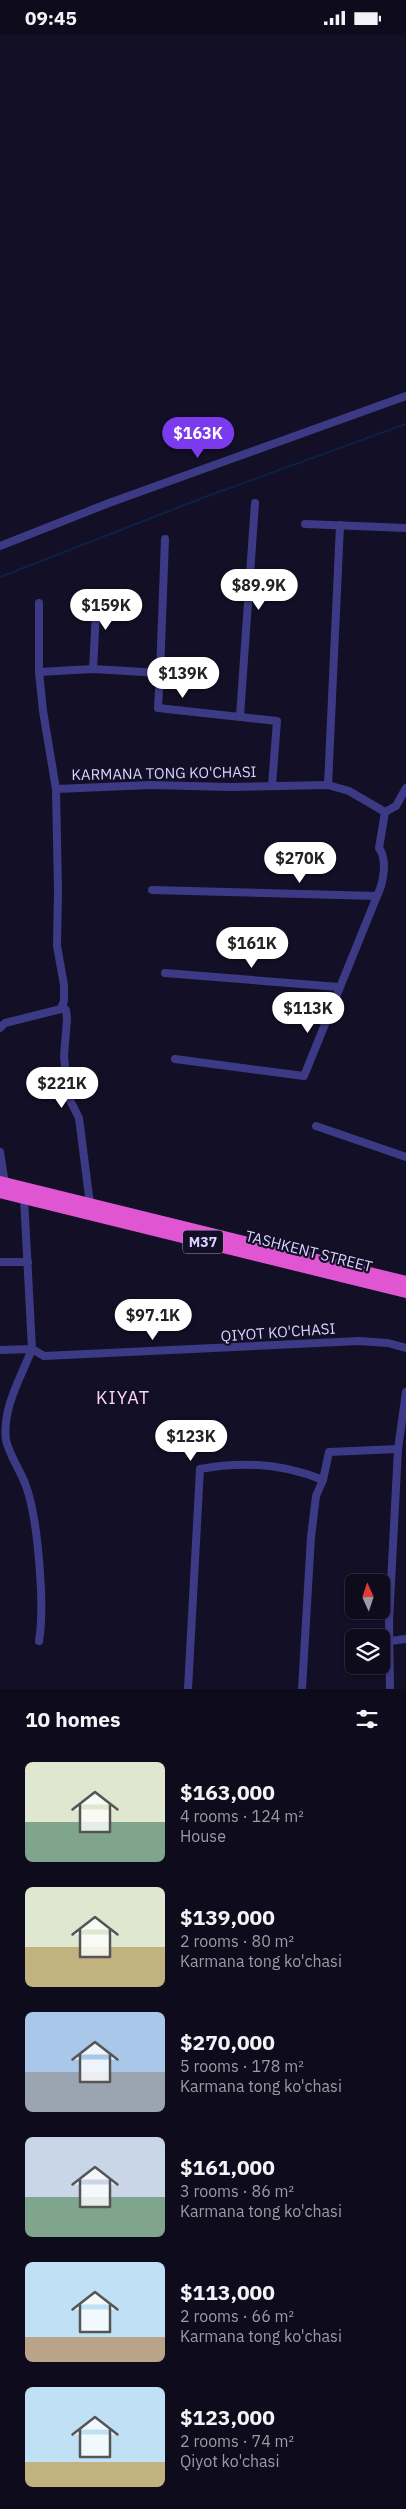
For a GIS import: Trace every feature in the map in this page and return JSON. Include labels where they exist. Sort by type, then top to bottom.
[{"type":"highway","name":"TASHKENT STREET","points":[[2,1186],[90,1204],[406,1281]]},
{"type":"highway","name":"TASHKENT STREET","points":[[2,1186],[24,1198],[406,1292]]},
{"type":"street","points":[[0,546],[109,503],[406,395]]},
{"type":"street","points":[[240,716],[254,503]]},
{"type":"street","points":[[306,524],[406,527]]},
{"type":"street","points":[[328,785],[340,525]]},
{"type":"street","name":"KARMANA TONG KO'CHASI","points":[[165,539],[158,708],[277,721],[272,785]]},
{"type":"street","points":[[94,669],[97,593]]},
{"type":"street","name":"KARMANA TONG KO'CHASI","points":[[39,603],[39,672],[56,789],[58,890],[56,946],[64,985],[62,1006],[66,1010],[67,1019],[64,1056],[68,1096],[79,1118],[90,1204]]},
{"type":"street","points":[[39,672],[94,669],[160,673]]},
{"type":"street","name":"KARMANA TONG KO'CHASI","points":[[56,789],[150,785],[328,785],[349,791],[385,812]]},
{"type":"street","points":[[174,1059],[304,1076],[338,987],[381,889],[383,863],[382,852],[379,848],[385,812],[396,806],[406,789]]},
{"type":"street","points":[[152,891],[377,897]]},
{"type":"street","points":[[165,973],[338,987]]},
{"type":"street","points":[[0,1028],[5,1023],[61,1009],[62,1006]]},
{"type":"street","points":[[316,1126],[406,1157]]},
{"type":"street","points":[[0,1152],[2,1186]]},
{"type":"street","points":[[24,1198],[32,1349],[9,1405],[6,1440],[26,1487],[37,1540],[42,1627],[39,1641]]},
{"type":"street","points":[[0,1262],[28,1262]]},
{"type":"street","name":"QIYOT KO'CHASI","points":[[32,1349],[44,1357],[359,1341],[388,1343],[406,1348]]},
{"type":"street","points":[[0,1350],[32,1349]]},
{"type":"street","points":[[389,1629],[398,1449],[406,1393]]},
{"type":"street","points":[[302,1689],[311,1537],[316,1496],[323,1480],[329,1452],[398,1449]]},
{"type":"street","points":[[188,1689],[200,1469],[220,1465],[277,1466],[302,1471],[323,1480]]},
{"type":"street","points":[[390,1641],[406,1639]]},
{"type":"street","points":[[390,1674],[390,1689]]},
{"type":"waterway","points":[[0,577],[205,497],[406,424]]},
{"type":"district","name":"KIYAT","points":[[123,1397]]}]
